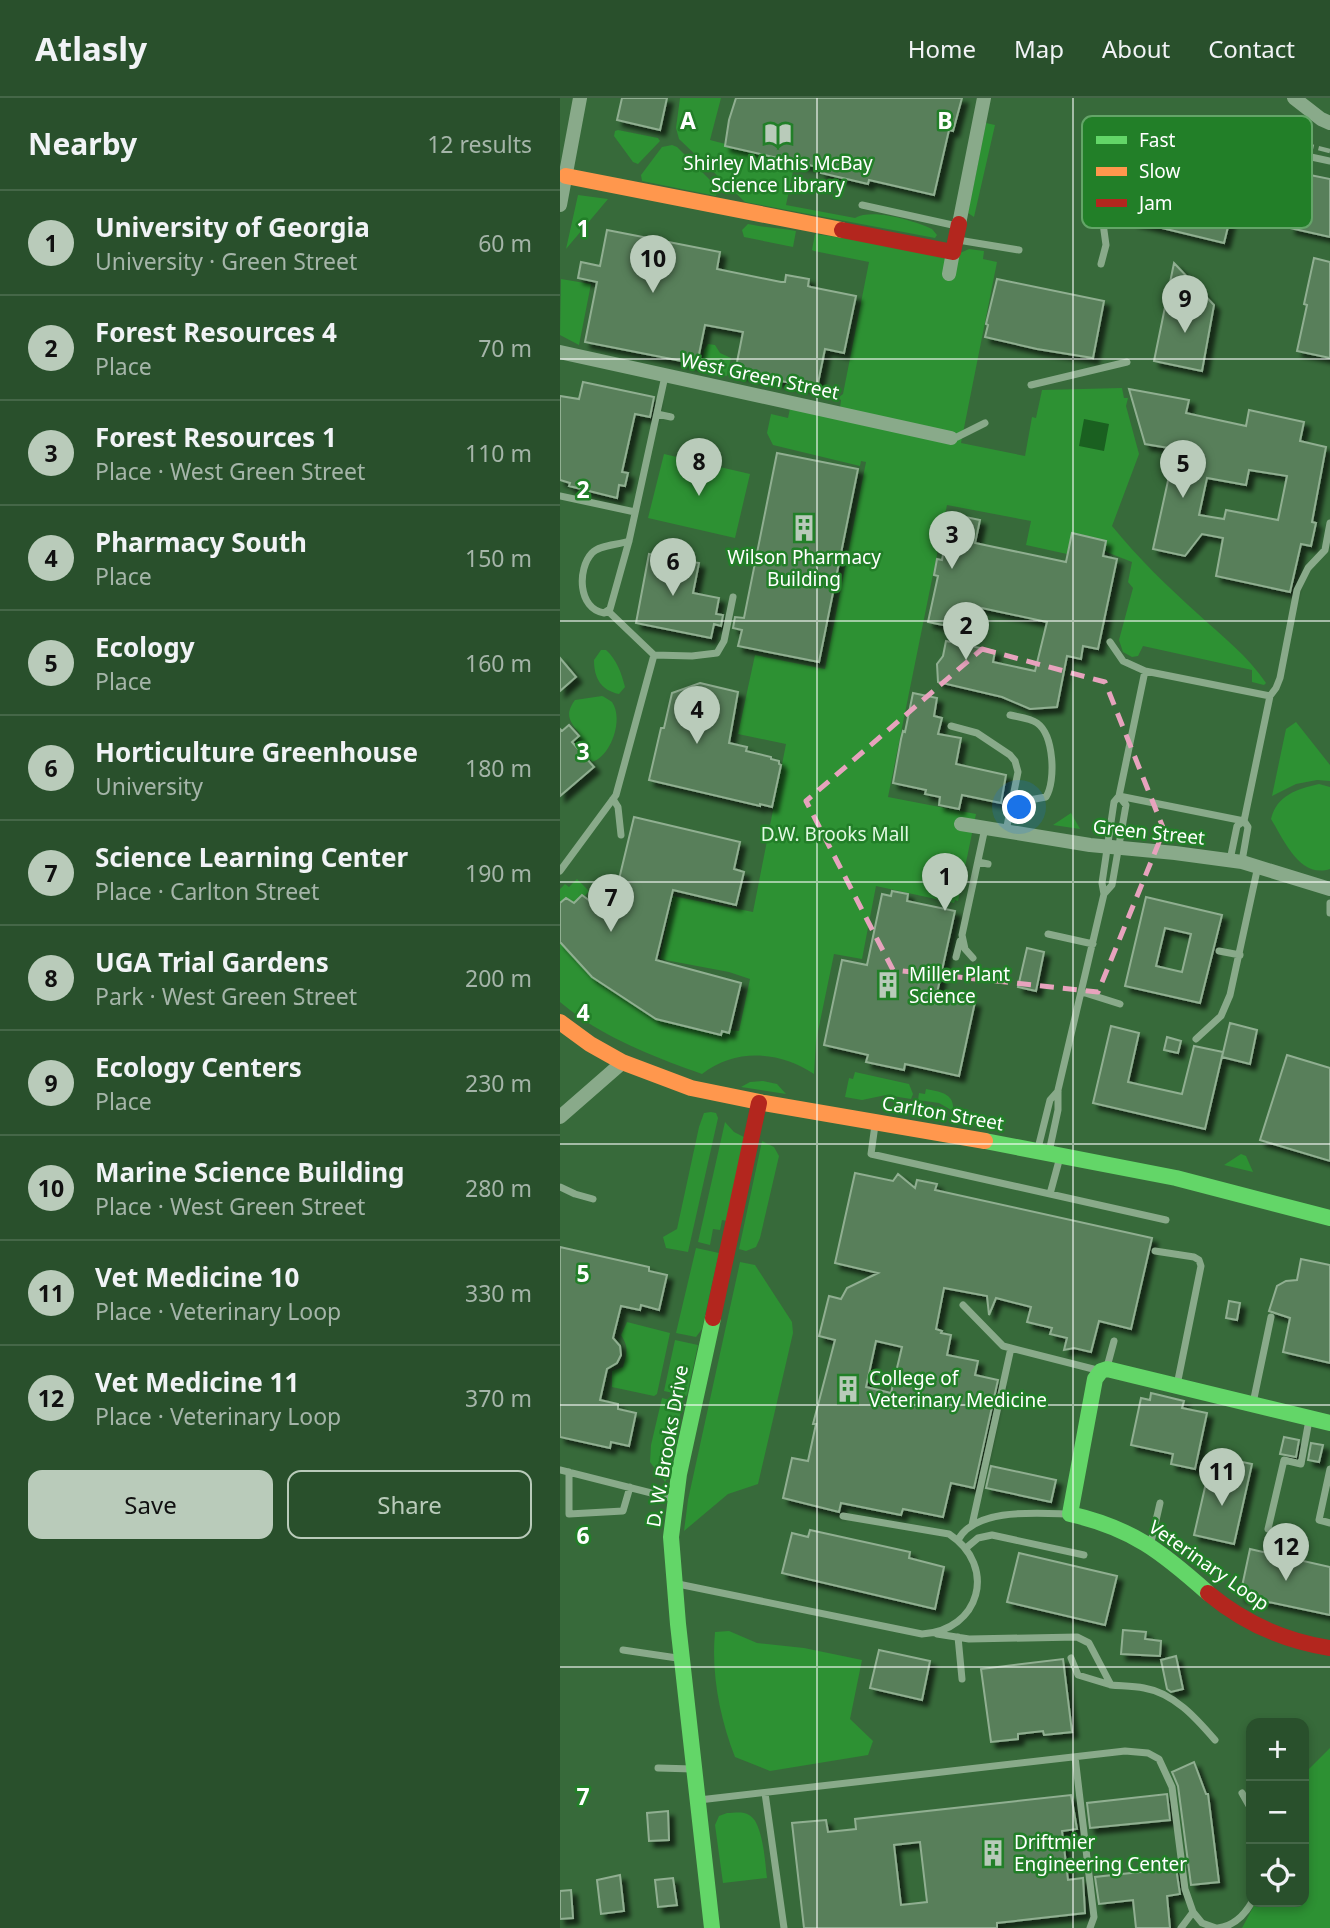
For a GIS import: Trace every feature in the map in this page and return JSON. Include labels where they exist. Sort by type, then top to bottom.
[{"type":"street","points":[[560,205],[580,98]]},
{"type":"street","points":[[948,274],[984,98]]},
{"type":"street","points":[[1294,98],[1330,123]]},
{"type":"street","points":[[566,176],[956,236]]},
{"type":"street","name":"West Green Street","points":[[560,352],[951,438]]},
{"type":"street","name":"Green Street","points":[[961,824],[1113,848],[1236,861],[1258,865],[1330,889]]},
{"type":"street","name":"Carlton Street","points":[[560,1022],[591,1045],[623,1062],[695,1089],[759,1103],[1049,1152],[1197,1182],[1330,1218]]},
{"type":"street","points":[[560,1117],[623,1062]]},
{"type":"street","name":"D. W. Brooks Drive","points":[[712,1928],[673,1583],[671,1537],[675,1499],[759,1103]]},
{"type":"street","points":[[1070,1514],[1095,1379],[1104,1370],[1330,1423]]},
{"type":"street","name":"Veterinary Loop","points":[[1070,1514],[1106,1526],[1159,1550],[1226,1607],[1245,1618],[1291,1641],[1330,1648]]},
{"type":"lane","points":[[1312,157],[1330,161]]},
{"type":"lane","points":[[862,205],[956,236],[1020,250]]},
{"type":"lane","points":[[1101,264],[1106,245],[1104,228]]},
{"type":"lane","points":[[1031,385],[1128,362]]},
{"type":"lane","points":[[608,611],[629,541],[666,375]]},
{"type":"lane","points":[[657,414],[671,417]]},
{"type":"lane","points":[[951,438],[985,423]]},
{"type":"lane","points":[[560,496],[635,512]]},
{"type":"lane","points":[[1236,861],[1237,826],[1244,821],[1270,696],[1280,678],[1297,588],[1308,568],[1325,550],[1330,523]]},
{"type":"lane","points":[[629,541],[594,551],[585,567],[582,585],[586,599],[598,612],[608,611],[654,655],[699,656],[717,653],[724,641],[733,597]]},
{"type":"lane","points":[[1110,642],[1123,661],[1144,671],[1270,696]]},
{"type":"lane","points":[[560,871],[617,795],[654,655]]},
{"type":"lane","points":[[1049,1152],[1058,1110],[1058,1090],[1104,894],[1102,883],[1113,848],[1114,802],[1119,796],[1144,671]]},
{"type":"lane","points":[[1010,715],[1032,721],[1043,729],[1049,745],[1051,763],[1046,797],[1024,801],[1010,808]]},
{"type":"lane","points":[[951,726],[977,733],[1013,758],[1018,771],[1006,832]]},
{"type":"lane","points":[[1119,796],[1244,821]]},
{"type":"lane","points":[[613,799],[618,807],[621,835]]},
{"type":"lane","points":[[956,957],[985,828]]},
{"type":"lane","points":[[978,862],[988,864]]},
{"type":"lane","points":[[1196,1039],[1221,1016],[1230,995],[1258,865]]},
{"type":"lane","points":[[962,934],[965,949],[973,958]]},
{"type":"lane","points":[[1048,934],[1093,944]]},
{"type":"lane","points":[[1219,951],[1240,955]]},
{"type":"lane","points":[[1082,992],[1120,1004]]},
{"type":"lane","points":[[1050,1194],[1050,1100],[1058,1090]]},
{"type":"lane","points":[[876,1122],[871,1154],[1166,1220]]},
{"type":"lane","points":[[560,1186],[593,1199]]},
{"type":"lane","points":[[1156,1251],[1194,1257],[1199,1260],[1201,1266],[1177,1385]]},
{"type":"lane","points":[[963,1305],[1003,1346],[1011,1348],[1104,1370],[1114,1341]]},
{"type":"lane","points":[[1253,1404],[1271,1317]]},
{"type":"lane","points":[[972,1525],[1011,1348]]},
{"type":"lane","points":[[1268,1529],[1284,1460],[1301,1464],[1310,1419]]},
{"type":"lane","points":[[1330,1469],[1319,1520],[1330,1522]]},
{"type":"lane","points":[[630,1487],[623,1511],[569,1514],[564,1471],[630,1487],[675,1499]]},
{"type":"lane","points":[[1150,1546],[1160,1503]]},
{"type":"lane","points":[[958,1540],[972,1525],[995,1516],[1070,1514]]},
{"type":"lane","points":[[843,1516],[949,1534],[966,1548],[976,1569],[977,1589],[974,1600],[962,1618],[933,1633]]},
{"type":"lane","points":[[966,1548],[978,1538],[992,1535],[1084,1555]]},
{"type":"lane","points":[[673,1583],[911,1632],[958,1637],[1077,1637],[1089,1643],[1111,1685]]},
{"type":"lane","points":[[958,1637],[962,1679]]},
{"type":"lane","points":[[624,1650],[681,1658]]},
{"type":"lane","points":[[1071,1658],[1078,1675],[1111,1685],[1146,1688],[1174,1701],[1195,1716],[1215,1740]]},
{"type":"lane","points":[[698,1800],[1130,1751],[1148,1753],[1159,1759],[1172,1787],[1185,1889],[1193,1912],[1202,1923],[1217,1928],[1232,1924],[1244,1915],[1249,1907]]},
{"type":"lane","points":[[1075,1757],[1094,1917],[1090,1928]]},
{"type":"lane","points":[[658,1768],[694,1769]]},
{"type":"lane","points":[[765,1793],[784,1928]]},
{"type":"lane","points":[[1242,1793],[1246,1800]]},
{"type":"lane","points":[[1181,1928],[1193,1912]]},
{"type":"highlighted area","points":[[982,649],[1105,682],[1164,830],[1098,992],[893,970],[806,801]]},
{"type":"green space","points":[[680,98],[721,98],[710,140],[795,162],[786,205],[855,218],[872,214],[894,217],[932,229],[937,235],[935,238],[745,202],[679,139],[676,128]]},
{"type":"green space","points":[[986,123],[995,125],[974,217],[968,213]]},
{"type":"green space","points":[[618,130],[658,138],[660,141],[638,164],[633,162],[614,136]]},
{"type":"green space","points":[[672,145],[718,188],[716,196],[642,181],[641,175],[662,147]]},
{"type":"green space","points":[[578,195],[608,199],[566,249]]},
{"type":"green space","points":[[748,224],[796,231],[793,247],[744,237],[742,230]]},
{"type":"green space","name":"D.W. Brooks Mall","points":[[815,234],[958,254],[969,249],[984,251],[983,259],[997,262],[961,443],[1025,456],[1032,417],[1036,418],[1042,390],[1122,388],[1124,398],[1128,398],[1126,406],[1139,454],[1112,526],[1164,583],[1243,655],[1266,683],[1264,685],[1252,682],[1252,670],[1143,646],[1138,656],[1132,657],[1123,652],[1119,640],[1133,588],[1128,582],[1132,562],[1104,551],[1106,541],[1072,533],[1067,554],[1026,545],[1031,521],[947,505],[888,797],[976,814],[958,901],[955,900],[954,903],[876,886],[862,959],[834,954],[816,1041],[814,1074],[787,1061],[758,1056],[729,1060],[702,1074],[646,1053],[610,1035],[560,1002],[560,942],[592,977],[656,1019],[720,1035],[722,1031],[739,1031],[750,979],[729,972],[660,959],[673,896],[753,912],[786,744],[738,734],[755,655],[825,669],[866,462],[861,461],[860,466],[773,445],[767,433],[771,414],[788,418],[792,399],[840,408],[841,400],[838,398],[843,394],[869,262],[812,250]]},
{"type":"green space","points":[[561,279],[591,284],[579,345],[560,335]]},
{"type":"green space","points":[[708,344],[715,345],[720,353],[731,358],[727,376],[701,371],[704,350]]},
{"type":"green space","points":[[664,454],[750,474],[735,538],[648,518]]},
{"type":"green space","points":[[601,650],[610,654],[620,671],[625,687],[619,694],[599,682],[594,660]]},
{"type":"green space","points":[[602,696],[612,702],[617,718],[616,727],[610,745],[592,762],[574,741],[580,734],[571,722],[569,714],[575,700]]},
{"type":"green space","points":[[1296,722],[1330,765],[1330,781],[1317,780],[1296,784],[1272,796],[1286,729]]},
{"type":"green space","points":[[1319,784],[1330,787],[1330,869],[1319,871],[1294,856],[1271,819],[1278,804],[1289,794]]},
{"type":"green space","points":[[1071,813],[1080,829],[1053,825]]},
{"type":"green space","points":[[577,879],[589,891],[574,903],[571,900],[560,903],[560,889],[565,884],[569,887]]},
{"type":"green space","points":[[855,1072],[909,1084],[913,1094],[911,1099],[886,1095],[862,1100],[845,1097],[849,1078],[853,1079]]},
{"type":"green space","points":[[750,1082],[777,1084],[786,1094],[741,1087]]},
{"type":"green space","points":[[926,1089],[949,1097],[953,1111],[939,1103],[918,1100],[919,1093],[925,1094]]},
{"type":"green space","points":[[704,1113],[716,1113],[718,1118],[688,1252],[666,1248],[663,1237],[677,1229],[699,1127]]},
{"type":"green space","points":[[725,1122],[734,1132],[744,1137],[727,1221],[722,1220],[720,1230],[713,1229],[710,1245],[698,1242]]},
{"type":"green space","points":[[762,1141],[774,1147],[779,1156],[760,1238],[756,1247],[746,1251],[739,1249]]},
{"type":"green space","points":[[1241,1154],[1246,1156],[1253,1172],[1224,1165]]},
{"type":"green space","points":[[696,1248],[719,1253],[702,1329],[696,1337],[676,1333]]},
{"type":"green space","points":[[740,1262],[755,1265],[792,1322],[793,1333],[758,1484],[728,1494],[684,1531],[688,1500]]},
{"type":"green space","points":[[627,1322],[670,1333],[657,1394],[654,1396],[612,1387],[612,1371],[623,1367],[626,1347],[621,1335]]},
{"type":"green space","points":[[675,1340],[698,1345],[687,1396],[664,1391]]},
{"type":"green space","points":[[662,1398],[682,1403],[670,1475],[665,1482],[650,1462],[651,1445]]},
{"type":"green space","points":[[729,1631],[757,1643],[804,1648],[862,1660],[850,1719],[873,1741],[868,1755],[770,1771],[735,1757],[721,1711],[714,1664],[715,1632]]},
{"type":"green space","points":[[1330,1748],[1330,1928],[1242,1928],[1253,1907],[1309,1907],[1309,1769]]},
{"type":"green space","points":[[744,1813],[754,1819],[762,1843],[767,1878],[723,1883],[715,1825],[719,1816]]},
{"type":"shaded area","points":[[1084,419],[1109,424],[1104,451],[1079,446]]},
{"type":"building","points":[[622,98],[667,98],[660,130],[617,120]]},
{"type":"building","points":[[736,98],[962,98],[953,131],[949,130],[934,195],[869,180],[868,184],[821,173],[822,168],[725,146]]},
{"type":"building","points":[[1312,175],[1330,179],[1330,237],[1290,228],[1312,228]]},
{"type":"building","points":[[1162,228],[1228,228],[1224,243]]},
{"type":"building","points":[[607,230],[720,252],[717,269],[781,282],[785,282],[786,275],[809,279],[808,286],[856,296],[844,353],[825,349],[817,388],[735,372],[743,332],[705,325],[697,364],[585,342],[597,282],[578,278],[581,262],[600,266]]},
{"type":"building","points":[[1314,258],[1330,262],[1330,358],[1297,351]]},
{"type":"building","points":[[1174,263],[1214,305],[1202,371],[1154,361]]},
{"type":"building","points":[[997,279],[1104,301],[1093,358],[985,337]]},
{"type":"building","points":[[583,382],[654,397],[650,417],[635,414],[622,472],[628,473],[625,486],[619,485],[617,498],[569,486],[570,483],[560,480],[560,396],[579,399]]},
{"type":"building","points":[[1129,389],[1189,400],[1186,413],[1246,426],[1249,410],[1304,422],[1300,441],[1326,447],[1312,522],[1316,523],[1311,546],[1301,544],[1290,592],[1216,576],[1223,538],[1202,534],[1185,556],[1153,549],[1175,449],[1145,444]],"holes":[[[1249,470],[1287,476],[1278,520],[1226,510],[1224,519],[1199,515],[1207,478],[1246,485]]]},
{"type":"building","name":"Wilson Pharmacy Building","points":[[777,453],[858,469],[819,662],[738,646],[742,630],[733,628],[735,617],[744,618]]},
{"type":"building","points":[[951,514],[980,520],[975,543],[1066,562],[1072,533],[1106,541],[1103,556],[1117,559],[1098,649],[1083,646],[1081,659],[1067,656],[1057,707],[1030,709],[1002,697],[938,682],[937,664],[943,656],[946,641],[995,651],[993,662],[1035,671],[1047,622],[963,604],[958,628],[928,622],[938,576],[934,575],[937,559],[942,560]]},
{"type":"building","points":[[649,554],[699,563],[693,593],[719,598],[716,614],[723,615],[721,626],[714,624],[711,638],[636,623]]},
{"type":"building","points":[[560,658],[576,677],[560,691]]},
{"type":"building","points":[[700,683],[738,692],[729,743],[747,747],[746,751],[779,761],[781,765],[772,807],[649,780],[672,693]]},
{"type":"building","points":[[913,693],[937,698],[934,716],[942,718],[938,734],[961,738],[956,764],[1006,775],[1001,803],[962,795],[959,809],[939,805],[940,797],[925,794],[926,790],[893,783]]},
{"type":"building","points":[[569,725],[579,736],[572,742],[594,767],[560,796],[560,729],[562,731]]},
{"type":"building","points":[[634,817],[740,842],[734,869],[744,872],[736,905],[673,890],[656,960],[741,983],[729,1033],[722,1031],[721,1035],[656,1019],[592,977],[560,942],[560,903],[566,898],[574,903],[582,895],[590,901],[594,898],[601,906],[615,896]]},
{"type":"building","name":"Miller Plant Science","points":[[892,891],[908,894],[907,901],[955,911],[937,993],[975,1002],[959,1076],[905,1064],[904,1070],[866,1062],[868,1055],[824,1045],[842,960],[867,965],[882,894],[891,896]]},
{"type":"building","points":[[1146,897],[1222,915],[1200,1003],[1125,986]],"holes":[[[1165,928],[1191,934],[1182,972],[1156,966]]]},
{"type":"building","points":[[1027,948],[1044,952],[1036,991],[1018,987]]},
{"type":"building","points":[[1230,1023],[1257,1030],[1250,1064],[1222,1057]]},
{"type":"building","points":[[1111,1026],[1139,1033],[1128,1082],[1182,1094],[1194,1046],[1223,1052],[1205,1129],[1093,1103]]},
{"type":"building","points":[[1167,1037],[1181,1041],[1178,1053],[1164,1050]]},
{"type":"building","points":[[1287,1055],[1330,1068],[1330,1161],[1260,1140]]},
{"type":"building","name":"College of Veterinary Medicine","points":[[855,1173],[893,1181],[898,1174],[915,1188],[917,1180],[937,1184],[935,1190],[1152,1238],[1131,1329],[1099,1321],[1091,1352],[1074,1348],[1064,1350],[1067,1338],[1050,1334],[1052,1328],[1027,1322],[1031,1307],[996,1298],[989,1315],[987,1296],[944,1288],[936,1329],[951,1335],[947,1355],[978,1361],[975,1375],[998,1380],[974,1488],[951,1483],[943,1517],[903,1509],[901,1515],[841,1503],[839,1512],[783,1498],[792,1458],[808,1461],[816,1424],[813,1424],[835,1340],[819,1336],[829,1296],[841,1299],[847,1288],[878,1273],[835,1263]],"holes":[[[876,1341],[902,1347],[891,1393],[866,1387]]]},
{"type":"building","points":[[560,1247],[649,1267],[649,1271],[667,1275],[659,1310],[641,1305],[640,1310],[621,1306],[613,1338],[620,1346],[621,1355],[617,1363],[607,1369],[600,1400],[618,1404],[618,1409],[636,1413],[629,1446],[611,1442],[610,1448],[560,1437]]},
{"type":"building","points":[[1301,1259],[1330,1265],[1330,1363],[1283,1352],[1290,1318],[1269,1311],[1277,1286],[1286,1281],[1297,1280]]},
{"type":"building","points":[[1229,1301],[1240,1303],[1237,1320],[1226,1318]]},
{"type":"building","points":[[1151,1393],[1184,1401],[1182,1408],[1207,1413],[1195,1469],[1171,1464],[1173,1454],[1131,1445],[1141,1398],[1150,1400]]},
{"type":"building","points":[[1284,1437],[1299,1440],[1296,1457],[1280,1454]]},
{"type":"building","points":[[1311,1443],[1323,1445],[1319,1462],[1308,1460]]},
{"type":"building","points":[[1228,1459],[1252,1464],[1234,1544],[1194,1535],[1209,1470],[1225,1473]]},
{"type":"building","points":[[991,1466],[1056,1480],[1051,1502],[986,1488]]},
{"type":"building","points":[[810,1530],[910,1552],[909,1558],[944,1567],[935,1609],[782,1573],[792,1533],[808,1537]]},
{"type":"building","points":[[1250,1549],[1330,1567],[1330,1615],[1240,1596]]},
{"type":"building","points":[[1019,1553],[1117,1576],[1105,1625],[1007,1602]]},
{"type":"building","points":[[1123,1630],[1146,1632],[1145,1639],[1161,1641],[1160,1656],[1121,1654]]},
{"type":"building","points":[[879,1650],[930,1661],[922,1700],[870,1688]]},
{"type":"building","points":[[1176,1656],[1183,1689],[1171,1692],[1167,1689],[1161,1660]]},
{"type":"building","points":[[1063,1659],[1072,1732],[1018,1734],[1018,1739],[991,1742],[981,1669]]},
{"type":"building","points":[[1194,1762],[1208,1794],[1219,1882],[1191,1885],[1178,1786],[1172,1772]]},
{"type":"building","points":[[1167,1794],[1170,1820],[1090,1828],[1087,1803]]},
{"type":"building","name":"Driftmier Engineering Center","points":[[1071,1795],[1077,1829],[1062,1831],[1068,1880],[1083,1878],[1085,1913],[997,1923],[997,1928],[804,1928],[792,1823],[826,1820],[828,1832],[856,1829],[855,1819]],"holes":[[[920,1842],[927,1902],[901,1905],[894,1845]]]},
{"type":"building","points":[[668,1811],[669,1840],[649,1841],[647,1813]]},
{"type":"building","points":[[1176,1868],[1180,1894],[1167,1896],[1170,1928],[1136,1928],[1133,1900],[1099,1904],[1095,1877]]},
{"type":"building","points":[[620,1875],[624,1911],[601,1914],[597,1880]]},
{"type":"building","points":[[673,1878],[677,1905],[658,1907],[655,1880]]},
{"type":"building","points":[[571,1890],[573,1918],[560,1919],[560,1891]]},
{"type":"railway","points":[[1312,147],[1330,151]]},
{"type":"traffic: fast","points":[[985,1141],[1176,1178],[1330,1218]]},
{"type":"traffic: fast","points":[[712,1928],[678,1624],[671,1537],[679,1474],[713,1318]]},
{"type":"traffic: fast","points":[[1208,1593],[1145,1543],[1111,1526],[1070,1514],[1095,1379],[1101,1371],[1107,1369],[1330,1423]]},
{"type":"traffic: slow","points":[[566,176],[842,230]]},
{"type":"traffic: slow","points":[[560,1022],[590,1044],[622,1062],[691,1088],[985,1141]]},
{"type":"traffic: jam","points":[[842,230],[953,252],[959,224]]},
{"type":"traffic: jam","points":[[713,1318],[759,1103]]},
{"type":"traffic: jam","points":[[1208,1593],[1265,1629],[1297,1641],[1330,1648]]},
{"type":"place","name":"Shirley Mathis McBay Science Library","points":[[778,134]]},
{"type":"place","name":"Marine Science Building","points":[[653,293]]},
{"type":"place","name":"Ecology Centers","points":[[1185,333]]},
{"type":"place","name":"UGA Trial Gardens","points":[[699,496]]},
{"type":"place","name":"Ecology","points":[[1183,498]]},
{"type":"place","name":"Wilson Pharmacy Building","points":[[804,528]]},
{"type":"place","name":"Forest Resources 1","points":[[952,569]]},
{"type":"place","name":"Horticulture Greenhouse","points":[[673,596]]},
{"type":"place","name":"Forest Resources 4","points":[[966,660]]},
{"type":"place","name":"Pharmacy South","points":[[697,744]]},
{"type":"place","name":"University of Georgia","points":[[945,911]]},
{"type":"place","name":"Science Learning Center","points":[[611,932]]},
{"type":"place","name":"Miller Plant Science","points":[[888,985]]},
{"type":"place","name":"College of Veterinary Medicine","points":[[848,1389]]},
{"type":"place","name":"Vet Medicine 10","points":[[1222,1506]]},
{"type":"place","name":"Vet Medicine 11","points":[[1286,1581]]},
{"type":"place","name":"Driftmier Engineering Center","points":[[993,1853]]}]
